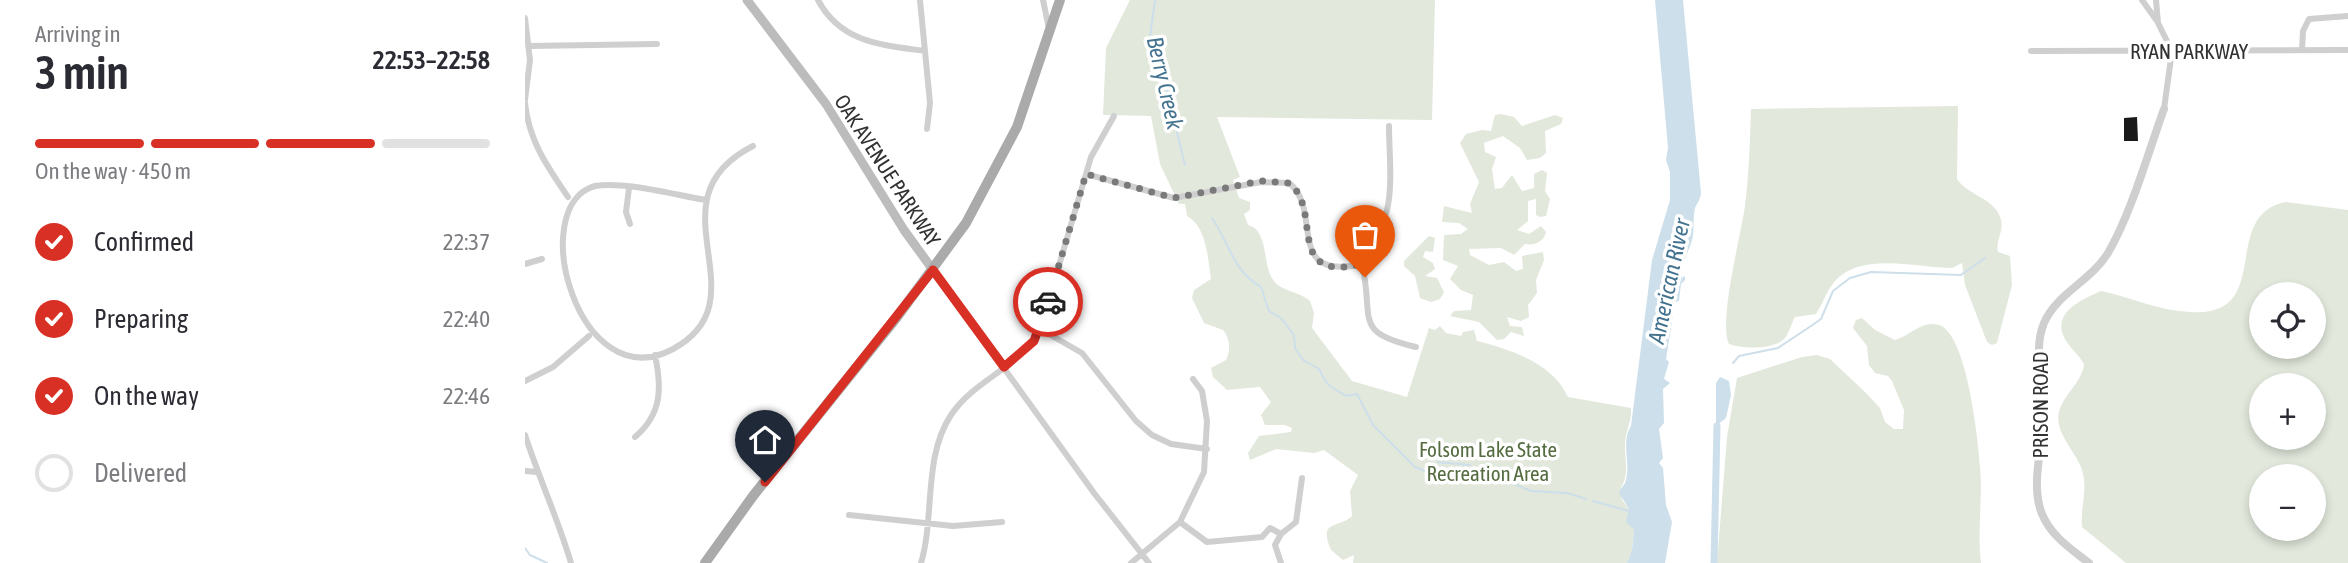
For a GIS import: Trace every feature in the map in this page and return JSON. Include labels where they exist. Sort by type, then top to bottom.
[{"type":"main road","name":"OAK AVENUE PARKWAY","points":[[747,0],[826,104],[904,230],[933,270]]},
{"type":"main road","points":[[705,563],[753,496],[933,270],[972,213],[1004,157],[1017,127],[1060,0]]},
{"type":"street","points":[[818,0],[837,24],[861,40],[925,51]]},
{"type":"street","points":[[920,0],[930,103],[927,129]]},
{"type":"street","points":[[1043,0],[1049,29]]},
{"type":"street","points":[[2142,0],[2158,23],[2172,51]]},
{"type":"street","points":[[2156,0],[2158,23]]},
{"type":"street","points":[[2302,50],[2303,31],[2309,19],[2348,16]]},
{"type":"street","points":[[525,18],[529,46],[525,102],[533,142],[568,197]]},
{"type":"street","points":[[529,46],[657,44]]},
{"type":"street","name":"RYAN PARKWAY","points":[[2031,51],[2348,50]]},
{"type":"street","name":"PRISON ROAD","points":[[2089,563],[2058,539],[2040,511],[2038,488],[2044,409],[2041,333],[2060,299],[2087,277],[2108,253],[2164,109],[2172,51]]},
{"type":"street","points":[[921,563],[936,449],[943,429],[963,400],[1027,349],[1040,329],[1086,174],[1098,141],[1114,116]]},
{"type":"street","points":[[1389,126],[1387,211],[1382,225],[1365,252],[1362,264],[1369,322],[1374,332],[1382,338],[1416,347]]},
{"type":"street","points":[[525,146],[533,142]]},
{"type":"street","points":[[577,324],[589,336],[620,354],[655,355],[684,341],[698,327],[708,309],[712,284],[706,200],[719,170],[739,153],[753,146]]},
{"type":"street","points":[[1086,174],[1157,195],[1177,198],[1261,181],[1289,183],[1298,193],[1312,250],[1320,262],[1340,270],[1362,264]]},
{"type":"street","points":[[560,204],[568,197],[599,186],[706,200]]},
{"type":"street","points":[[629,188],[626,212],[630,224]]},
{"type":"street","points":[[525,264],[543,260]]},
{"type":"street","name":"OAK AVENUE PARKWAY","points":[[933,270],[1087,483],[1149,563]]},
{"type":"street","points":[[1040,329],[1082,353],[1136,421],[1152,435],[1171,444],[1207,449]]},
{"type":"street","points":[[525,381],[553,367],[589,336]]},
{"type":"street","points":[[635,437],[652,418],[659,400],[660,380],[655,355]]},
{"type":"street","points":[[1131,563],[1180,522],[1200,485],[1207,449],[1202,391],[1193,379]]},
{"type":"street","points":[[525,435],[537,472],[555,512],[571,563]]},
{"type":"street","points":[[525,471],[537,472]]},
{"type":"street","points":[[1275,545],[1281,534],[1296,522],[1301,478]]},
{"type":"street","points":[[849,515],[970,526],[1002,522]]},
{"type":"street","points":[[1180,522],[1207,542],[1262,537],[1275,545],[1281,563]]},
{"type":"street","points":[[1262,537],[1270,528],[1281,534]]},
{"type":"green space","name":"Folsom Lake State Recreation Area","points":[[1130,0],[1435,0],[1432,120],[1217,117],[1240,177],[1233,180],[1239,198],[1250,202],[1250,210],[1244,214],[1248,225],[1254,227],[1261,237],[1271,276],[1280,286],[1310,301],[1314,313],[1312,328],[1352,381],[1407,397],[1429,328],[1435,330],[1440,326],[1446,333],[1461,336],[1463,332],[1474,330],[1477,341],[1529,359],[1552,375],[1568,397],[1631,408],[1625,443],[1626,473],[1621,487],[1622,500],[1629,509],[1630,525],[1634,530],[1632,550],[1627,563],[1353,563],[1354,555],[1343,560],[1331,550],[1327,533],[1331,526],[1352,516],[1350,491],[1358,475],[1324,450],[1314,453],[1276,449],[1250,460],[1248,453],[1259,436],[1291,432],[1292,428],[1285,425],[1265,425],[1261,415],[1271,402],[1260,387],[1227,390],[1213,377],[1211,368],[1226,360],[1229,345],[1223,330],[1204,323],[1192,298],[1194,290],[1211,279],[1203,236],[1194,221],[1187,216],[1185,204],[1179,204],[1160,164],[1151,116],[1103,115],[1106,48]]},
{"type":"green space","points":[[1958,106],[1957,179],[1994,207],[2002,224],[1998,252],[2010,256],[2012,285],[1997,343],[1992,345],[1987,342],[1965,285],[1962,263],[1952,268],[1888,263],[1871,264],[1843,274],[1832,285],[1816,314],[1795,317],[1785,338],[1780,342],[1758,347],[1729,344],[1726,317],[1745,206],[1751,109]]},
{"type":"green space","points":[[1495,115],[1514,117],[1522,126],[1555,115],[1563,118],[1561,124],[1545,131],[1546,153],[1540,158],[1527,160],[1520,148],[1503,136],[1484,143],[1485,152],[1496,157],[1492,169],[1495,189],[1502,188],[1512,175],[1522,191],[1534,188],[1534,174],[1542,170],[1547,173],[1545,191],[1550,199],[1546,216],[1540,217],[1536,215],[1536,199],[1528,201],[1528,221],[1517,230],[1529,234],[1541,226],[1546,232],[1538,243],[1525,244],[1514,255],[1501,248],[1469,249],[1470,255],[1489,265],[1504,262],[1516,271],[1523,269],[1522,256],[1543,252],[1544,260],[1536,280],[1537,293],[1528,305],[1529,317],[1521,321],[1507,317],[1510,326],[1522,327],[1524,336],[1511,332],[1504,339],[1497,340],[1479,322],[1450,316],[1454,311],[1471,310],[1473,295],[1461,290],[1450,279],[1458,266],[1443,260],[1444,235],[1461,234],[1468,229],[1459,223],[1442,222],[1444,206],[1472,213],[1470,204],[1479,182],[1460,143],[1466,134],[1491,131]]},
{"type":"green space","points":[[2286,202],[2348,210],[2348,563],[2126,563],[2082,527],[2083,475],[2058,419],[2061,405],[2080,377],[2084,364],[2064,337],[2062,320],[2071,308],[2101,291],[2179,311],[2216,310],[2232,299],[2240,283],[2254,226],[2266,211]]},
{"type":"green space","points":[[1429,236],[1435,238],[1433,252],[1425,251],[1423,257],[1433,263],[1435,269],[1425,276],[1437,278],[1444,292],[1440,299],[1431,302],[1420,298],[1415,276],[1404,266],[1404,261]]},
{"type":"green space","points":[[1862,318],[1875,330],[1895,340],[1921,326],[1939,325],[1949,333],[1957,347],[1974,412],[1979,453],[1981,563],[1717,563],[1727,437],[1737,378],[1802,357],[1817,355],[1830,359],[1866,393],[1880,408],[1885,422],[1894,429],[1903,429],[1904,410],[1892,381],[1888,376],[1875,373],[1869,365],[1867,346],[1853,328],[1856,320]]},
{"type":"water","name":"American River","points":[[1655,0],[1683,0],[1701,193],[1694,211],[1692,241],[1682,267],[1682,278],[1685,276],[1685,280],[1681,284],[1679,301],[1675,302],[1666,359],[1669,362],[1664,379],[1670,383],[1663,389],[1664,423],[1659,429],[1663,458],[1659,463],[1663,468],[1666,505],[1672,522],[1665,563],[1627,563],[1632,550],[1634,530],[1626,522],[1629,509],[1619,493],[1627,476],[1626,440],[1631,426],[1652,260],[1670,200]]},
{"type":"water","points":[[1720,377],[1729,381],[1731,395],[1726,418],[1716,426],[1716,383]]},
{"type":"building","points":[[2137,117],[2138,141],[2124,141],[2124,118]]},
{"type":"waterway","name":"Berry Creek","points":[[1155,0],[1150,37],[1159,59],[1185,165]]},
{"type":"waterway","points":[[1212,218],[1238,265],[1261,287],[1269,311],[1281,318],[1294,335],[1295,348],[1303,360],[1319,369],[1332,388],[1346,396],[1357,394],[1373,425],[1415,467],[1425,471],[1428,469]]},
{"type":"waterway","points":[[1733,363],[1739,356],[1778,348],[1821,319],[1833,291],[1850,278],[1871,272],[1961,275],[1985,258]]},
{"type":"waterway","points":[[1714,563],[1717,426]]},
{"type":"waterway","points":[[1438,462],[1470,465]]},
{"type":"waterway","points":[[1479,470],[1531,491],[1567,493],[1586,499]]},
{"type":"waterway","points":[[1593,501],[1629,511]]},
{"type":"waterway","points":[[525,548],[530,555],[547,563]]},
{"type":"way so far","points":[[1048,302],[1086,174],[1174,198],[1196,196],[1261,181],[1289,183],[1295,187],[1300,199],[1312,250],[1320,262],[1340,270],[1362,264],[1365,277]]},
{"type":"route","points":[[765,482],[933,270],[1004,367],[1020,356],[1034,341],[1048,302]]}]
